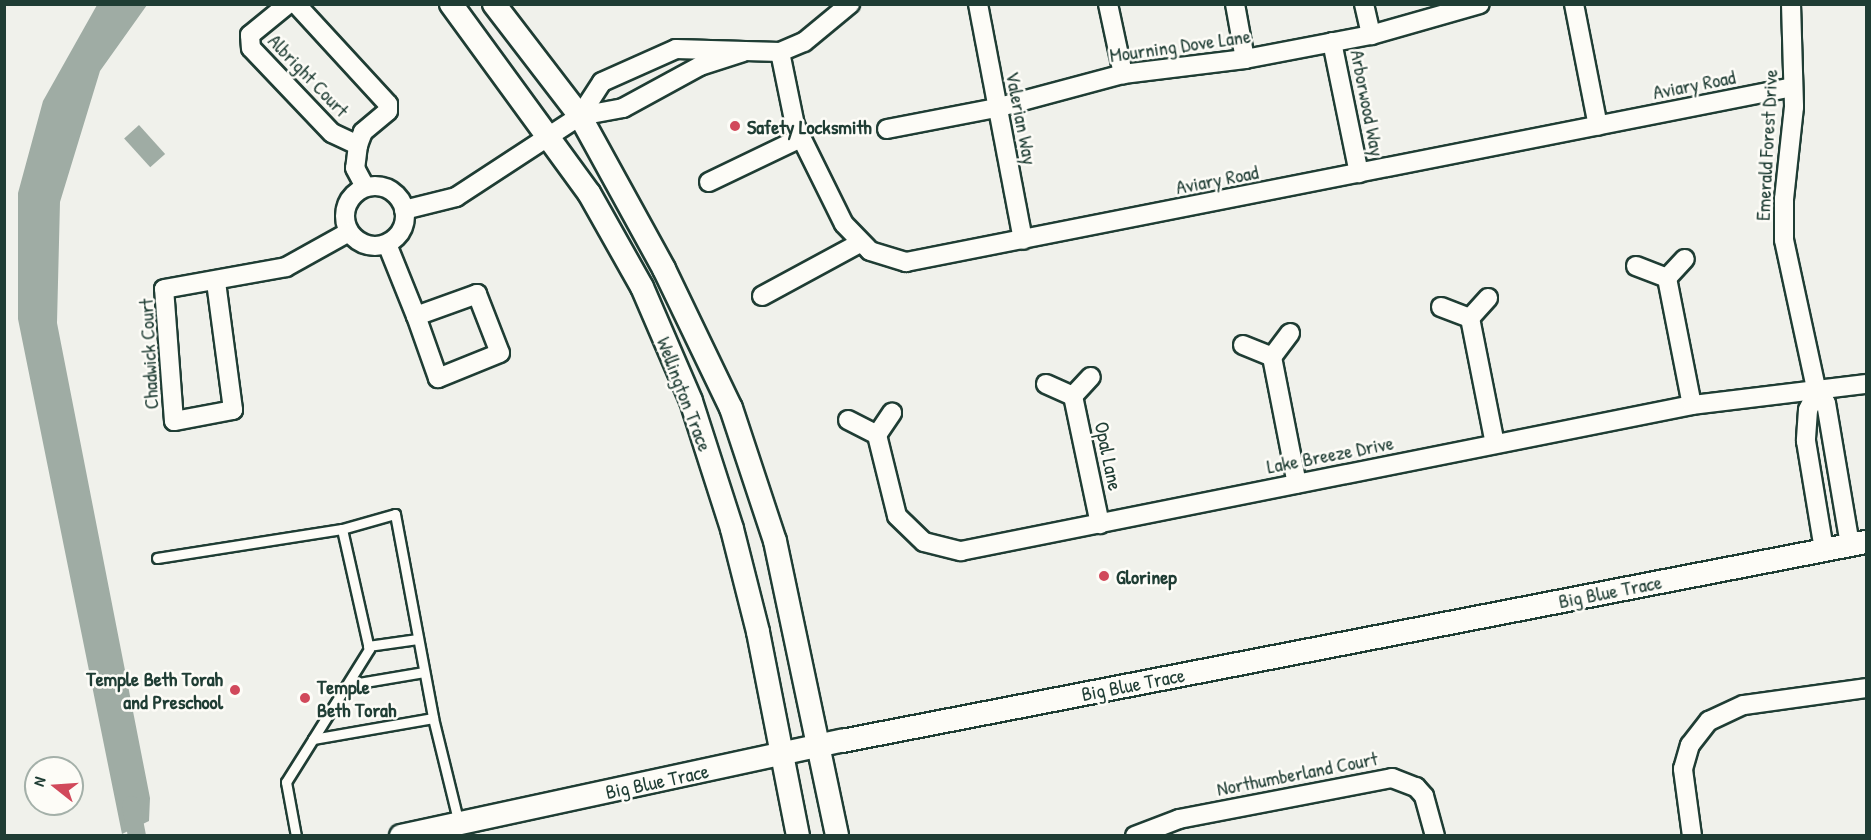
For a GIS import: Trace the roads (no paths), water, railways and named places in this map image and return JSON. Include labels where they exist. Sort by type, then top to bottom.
[{"type":"street","name":"Albright Court","points":[[288,4],[250,35],[251,48],[332,133],[358,145],[363,132],[388,111],[388,104],[296,4]]},
{"type":"street","name":"Wellington Trace","points":[[451,4],[589,193],[642,287],[691,401],[732,529],[798,836]]},
{"type":"street","name":"Wellington Trace","points":[[494,4],[580,116],[664,270],[731,408],[775,541],[837,836]]},
{"type":"street","points":[[580,116],[602,82],[676,49],[780,52],[804,42],[850,4]]},
{"type":"street","name":"Valerian Way","points":[[978,4],[1023,240]]},
{"type":"street","points":[[1108,4],[1123,74]]},
{"type":"street","points":[[1235,4],[1245,59]]},
{"type":"street","points":[[1364,4],[1371,34]]},
{"type":"street","name":"Mourning Dove Lane","points":[[886,129],[996,108],[1123,74],[1245,59],[1371,34],[1480,4]]},
{"type":"street","points":[[1574,4],[1598,126]]},
{"type":"street","name":"Emerald Forest Drive","points":[[1791,4],[1793,87],[1784,240],[1817,392],[1826,402],[1858,543]]},
{"type":"street","name":"Arborwood Way","points":[[1332,42],[1359,174]]},
{"type":"street","points":[[404,210],[456,197],[547,135],[580,116],[623,108],[700,66],[743,52]]},
{"type":"street","name":"Aviary Road","points":[[780,52],[801,138],[844,224],[860,243],[881,256],[906,262],[1793,87]]},
{"type":"street","points":[[709,182],[801,138]]},
{"type":"street","points":[[358,145],[355,168],[365,188]]},
{"type":"street","points":[[375,186],[394,193],[404,210],[401,230],[387,244],[362,243],[349,232],[346,206],[365,188],[375,186]]},
{"type":"street","name":"Chadwick Court","points":[[216,282],[233,410],[174,421],[164,289],[216,282],[286,267],[349,232]]},
{"type":"street","points":[[762,296],[860,243]]},
{"type":"street","points":[[387,244],[438,378],[500,353],[477,294],[416,316]]},
{"type":"street","points":[[1667,278],[1685,259]]},
{"type":"street","points":[[1635,266],[1667,278]]},
{"type":"street","points":[[1667,278],[1692,405]]},
{"type":"street","points":[[1470,318],[1488,298]]},
{"type":"street","points":[[1441,307],[1470,318]]},
{"type":"street","points":[[1470,318],[1495,444]]},
{"type":"street","points":[[1290,333],[1272,357],[1298,484]]},
{"type":"street","points":[[1243,345],[1272,357]]},
{"type":"street","points":[[1046,384],[1074,396],[1091,377]]},
{"type":"street","name":"Lake Breeze Drive","points":[[877,435],[888,492],[897,516],[914,535],[936,547],[974,550],[1692,405],[1817,392],[1866,384]]},
{"type":"street","points":[[1817,392],[1808,410],[1806,441],[1824,550]]},
{"type":"street","name":"Opal Lane","points":[[1074,396],[1100,524]]},
{"type":"street","points":[[848,420],[877,435],[892,413]]},
{"type":"street","name":"Big Blue Trace","points":[[401,836],[819,745],[1858,543]]},
{"type":"street","points":[[1692,836],[1683,769],[1690,745],[1709,721],[1744,705],[1866,688]]},
{"type":"street","name":"Northumberland Court","points":[[1135,836],[1179,819],[1392,778],[1416,787],[1424,796],[1435,836]]},
{"type":"lane","points":[[157,558],[342,529],[395,514],[433,718],[459,824]]},
{"type":"lane","points":[[296,836],[286,782],[368,646],[342,529]]},
{"type":"lane","points":[[368,646],[418,639]]},
{"type":"lane","points":[[346,685],[424,672]]},
{"type":"lane","points":[[312,739],[433,718]]},
{"type":"waterway","points":[[131,805],[137,836]]},
{"type":"place","name":"Safety Locksmith","points":[[735,126]]},
{"type":"place","name":"Glorinep","points":[[1104,576]]},
{"type":"place","name":"Temple Beth Torah and Preschool","points":[[235,690]]},
{"type":"place","name":"Temple Beth Torah","points":[[305,698]]}]
